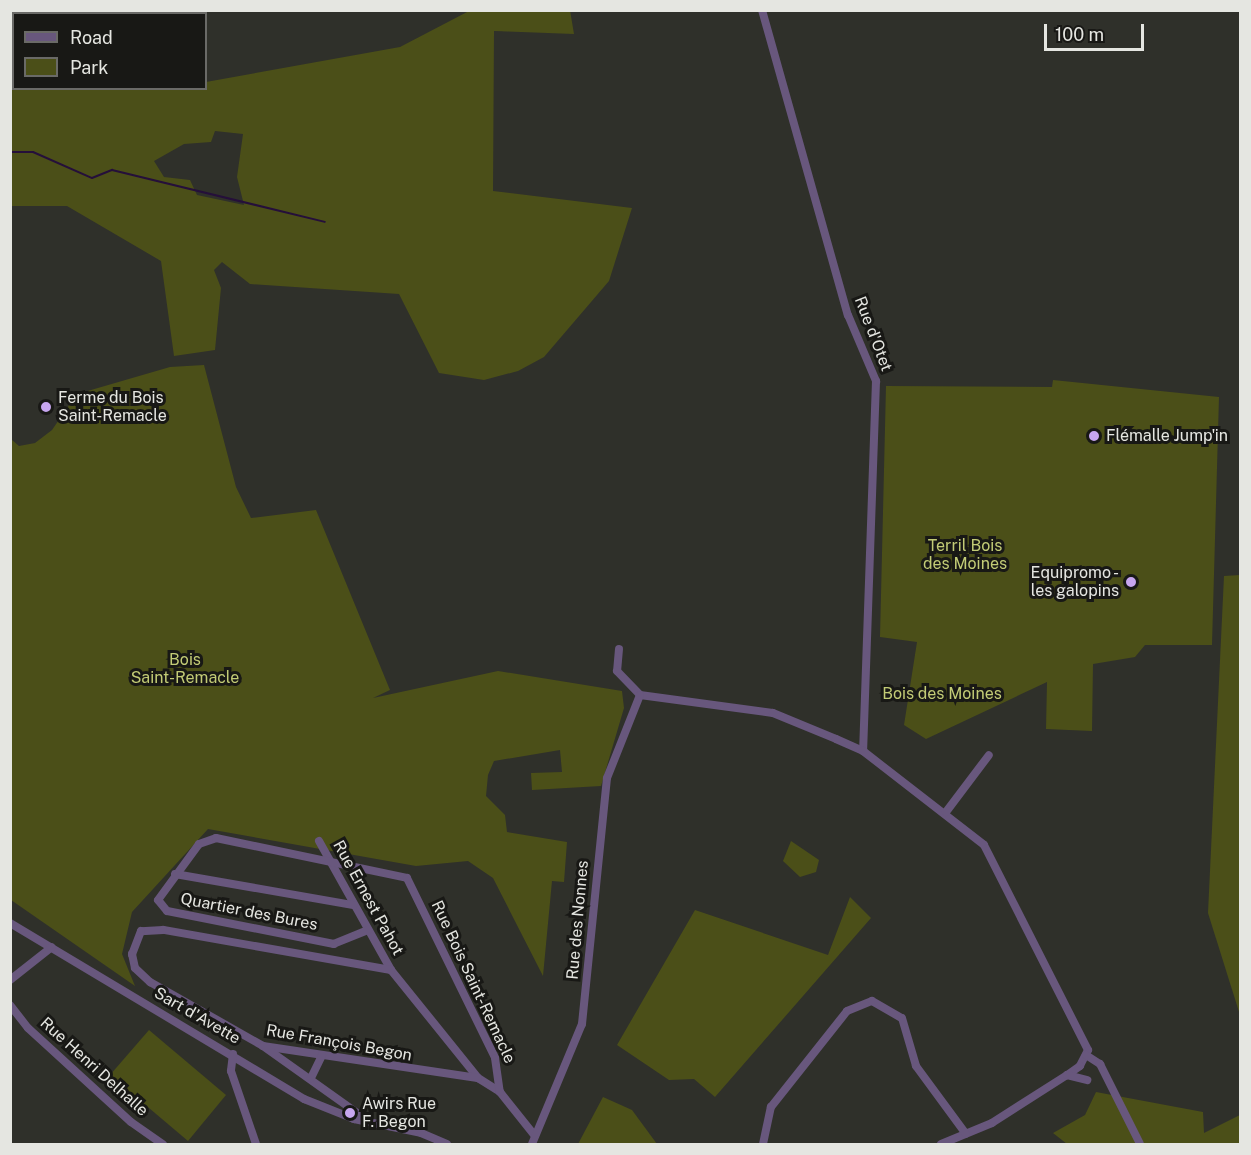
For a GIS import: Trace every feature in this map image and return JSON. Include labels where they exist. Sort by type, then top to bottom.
[{"type":"street","name":"Rue d'Otet","points":[[762,10],[848,315],[876,381],[863,751]]},
{"type":"street","points":[[619,649],[617,670],[640,695],[773,713],[863,751],[946,812],[984,845],[1085,1041],[1086,1055],[1111,1084],[1140,1144]]},
{"type":"street","name":"Rue des Nonnes","points":[[534,1140],[582,1024],[607,778],[640,695]]},
{"type":"street","points":[[946,812],[989,755]]},
{"type":"street","points":[[175,874],[199,844],[216,838],[328,860]]},
{"type":"street","name":"Rue Ernest Pahot","points":[[319,842],[391,970],[478,1078],[500,1092]]},
{"type":"street","name":"Rue Bois Saint-Remacle","points":[[328,860],[396,873],[407,878],[495,1058],[500,1092]]},
{"type":"street","name":"Quartier des Bures","points":[[353,905],[175,874],[158,900],[167,911],[334,944],[368,930]]},
{"type":"street","name":"Sart d'Avette","points":[[10,923],[333,1112],[443,1143]]},
{"type":"street","name":"Rue Ernest Pahot","points":[[134,942],[141,931],[163,930],[391,970]]},
{"type":"street","name":"Rue François Begon","points":[[134,942],[135,968],[150,982],[263,1046],[478,1078]]},
{"type":"street","points":[[10,980],[52,947]]},
{"type":"street","points":[[763,1144],[771,1107],[847,1011],[872,1001],[902,1018],[916,1066],[966,1134]]},
{"type":"street","name":"Rue Henri Delhalle","points":[[10,1005],[27,1028],[131,1122],[163,1144]]},
{"type":"street","name":"Sart d'Avette","points":[[263,1046],[338,1097],[372,1124]]},
{"type":"street","points":[[233,1054],[234,1081],[256,1144]]},
{"type":"street","points":[[311,1078],[322,1054]]},
{"type":"street","points":[[941,1144],[966,1134],[1067,1075],[1086,1055]]},
{"type":"street","points":[[1067,1075],[1087,1080]]},
{"type":"street","points":[[500,1092],[534,1140]]},
{"type":"street","points":[[333,1112],[338,1097]]},
{"type":"green space","points":[[570,10],[574,34],[494,31],[493,191],[632,208],[609,281],[544,357],[518,371],[484,380],[439,373],[399,294],[250,284],[222,262],[214,270],[221,288],[215,350],[174,356],[161,261],[67,206],[11,206],[11,36],[12,90],[207,90],[207,82],[400,47],[469,11]],"holes":[[[215,131],[243,134],[237,177],[244,205],[197,195],[190,180],[164,177],[154,161],[184,144],[211,142]]]},
{"type":"green space","name":"Bois Saint-Remacle","points":[[204,365],[236,487],[251,518],[316,510],[390,690],[373,698],[498,671],[622,691],[624,708],[601,786],[532,790],[531,773],[562,772],[560,750],[494,761],[488,775],[486,796],[505,815],[507,832],[567,842],[564,882],[552,881],[543,976],[493,878],[468,861],[416,866],[208,829],[132,912],[122,954],[135,986],[11,900],[11,439],[19,446],[35,443],[52,430],[76,395],[170,367]]},
{"type":"green space","points":[[1053,380],[1219,397],[1212,645],[1145,645],[1135,657],[1093,664],[1092,731],[1046,729],[1047,682],[926,739],[904,725],[917,642],[880,637],[886,386],[1052,387]]},
{"type":"green space","points":[[1240,575],[1240,1015],[1208,913],[1224,576]]},
{"type":"green space","points":[[791,841],[819,860],[816,872],[800,877],[783,861]]},
{"type":"green space","points":[[850,897],[871,918],[715,1097],[694,1079],[669,1080],[617,1045],[695,910],[828,955]]},
{"type":"green space","points":[[149,1030],[226,1095],[188,1141],[110,1075]]},
{"type":"green space","points":[[1096,1092],[1203,1112],[1204,1133],[1240,1115],[1240,1144],[1067,1144],[1053,1133],[1085,1115]]},
{"type":"green space","points":[[603,1097],[632,1110],[657,1144],[578,1144]]},
{"type":"waterway","points":[[10,152],[33,152],[92,178],[112,170],[325,222]]},
{"type":"place","name":"Ferme du Bois Saint-Remacle","points":[[46,407]]},
{"type":"place","name":"Flémalle Jump'in","points":[[1094,436]]},
{"type":"place","name":"Equipromo - les galopins","points":[[1131,582]]},
{"type":"place","name":"Awirs Rue F. Begon","points":[[350,1113]]},
{"type":"park label","name":"Terril Bois des Moines","points":[[965,555]]},
{"type":"park label","name":"Bois des Moines","points":[[942,694]]}]
